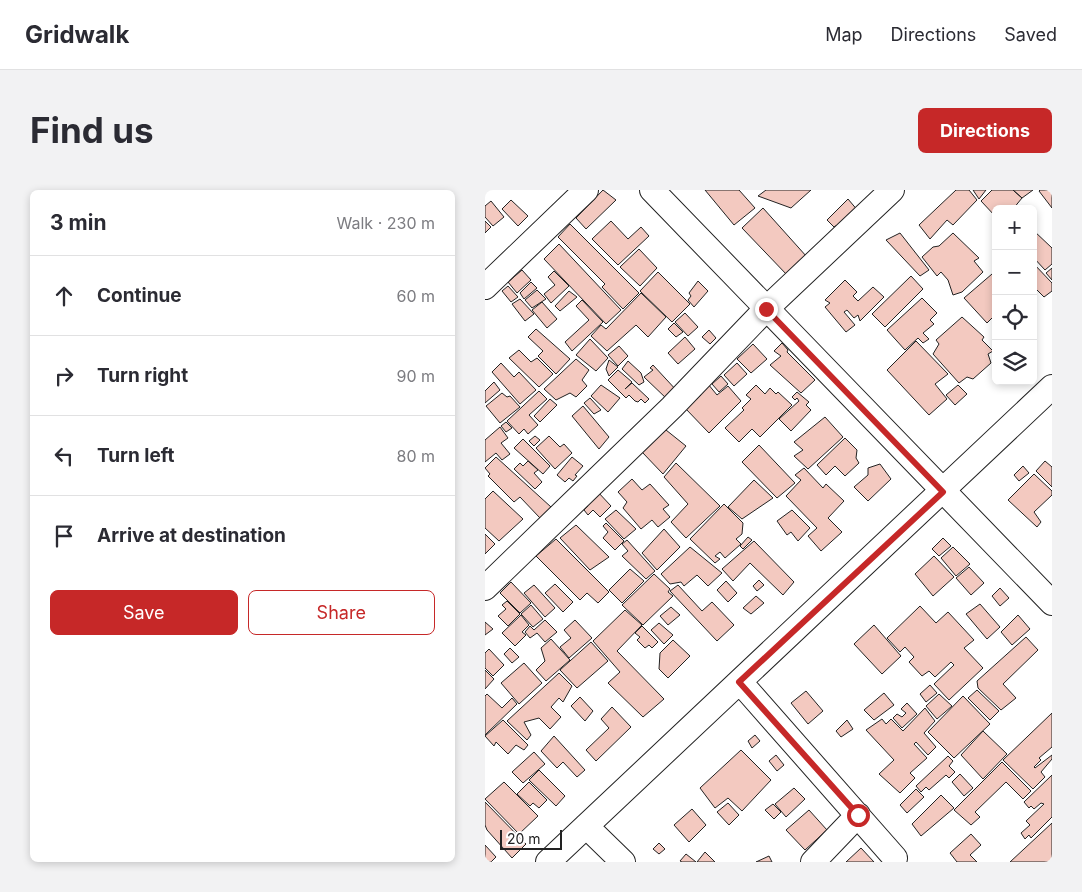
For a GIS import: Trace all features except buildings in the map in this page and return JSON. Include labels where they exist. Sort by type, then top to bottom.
[{"type":"street","points":[[485,287],[586,190]]},
{"type":"street","points":[[652,190],[1052,603]]},
{"type":"street","points":[[485,588],[672,407],[766,309],[892,190]]},
{"type":"street","points":[[548,862],[943,492],[1052,387]]},
{"type":"street","points":[[739,682],[895,858]]},
{"type":"street","points":[[813,862],[858,815]]},
{"type":"street","points":[[586,826],[623,862]]},
{"type":"route","points":[[766,309],[943,492],[739,682],[858,815]]}]
